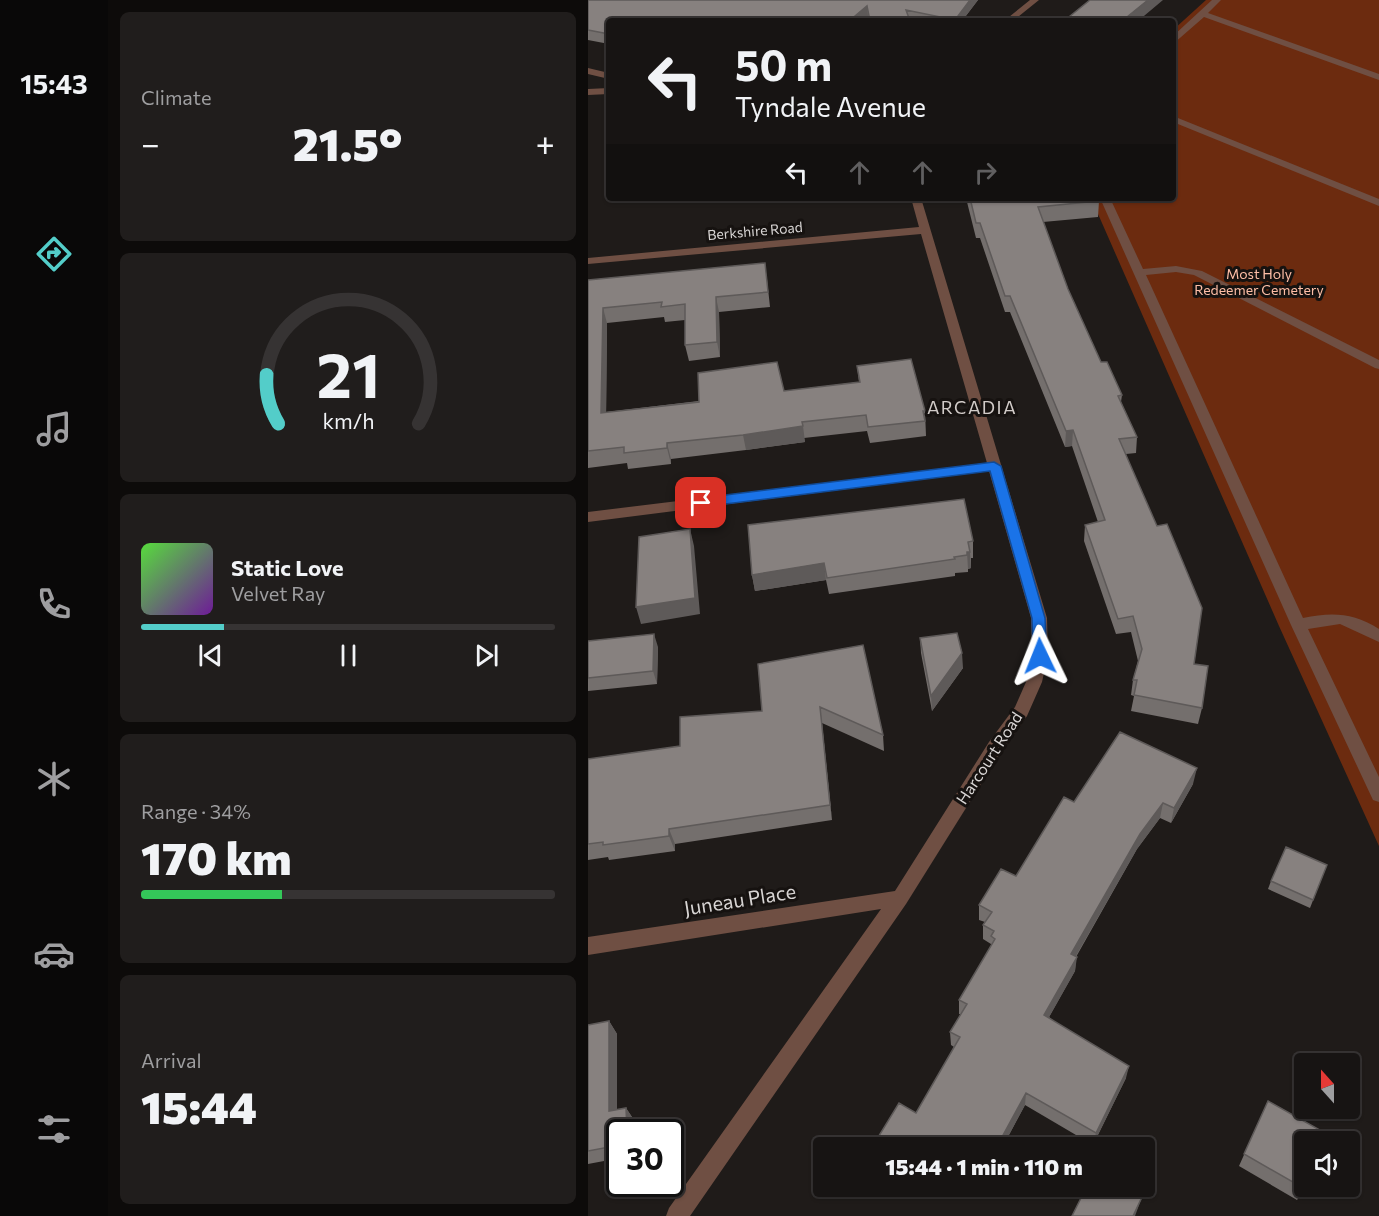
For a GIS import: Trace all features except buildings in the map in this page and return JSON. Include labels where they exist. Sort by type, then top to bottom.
[{"type":"street","points":[[1012,18],[1035,0]]},
{"type":"street","points":[[1176,38],[1217,0]]},
{"type":"street","points":[[1203,14],[1379,77]]},
{"type":"street","points":[[588,71],[606,75]]},
{"type":"street","points":[[588,92],[606,91]]},
{"type":"street","points":[[1176,120],[1379,203]]},
{"type":"street","name":"Harcourt Road","points":[[677,1216],[900,897],[994,747],[1021,711],[1036,673],[1040,656],[1039,618],[916,201]]},
{"type":"street","points":[[1106,201],[1379,795]]},
{"type":"street","name":"Berkshire Road","points":[[588,261],[925,230]]},
{"type":"street","points":[[1139,273],[1185,268],[1379,364]]},
{"type":"street","points":[[588,517],[994,466]]},
{"type":"street","points":[[1299,625],[1333,618],[1354,620],[1379,636]]},
{"type":"street","name":"Juneau Place","points":[[588,946],[900,897]]},
{"type":"green space","name":"Most Holy Redeemer Cemetery","points":[[1206,0],[1379,0],[1379,846],[1279,626],[1092,201],[1176,201],[1176,27]]},
{"type":"district","name":"ARCADIA","points":[[972,408]]},
{"type":"route","points":[[701,503],[994,466],[1039,618],[1040,656]]}]
